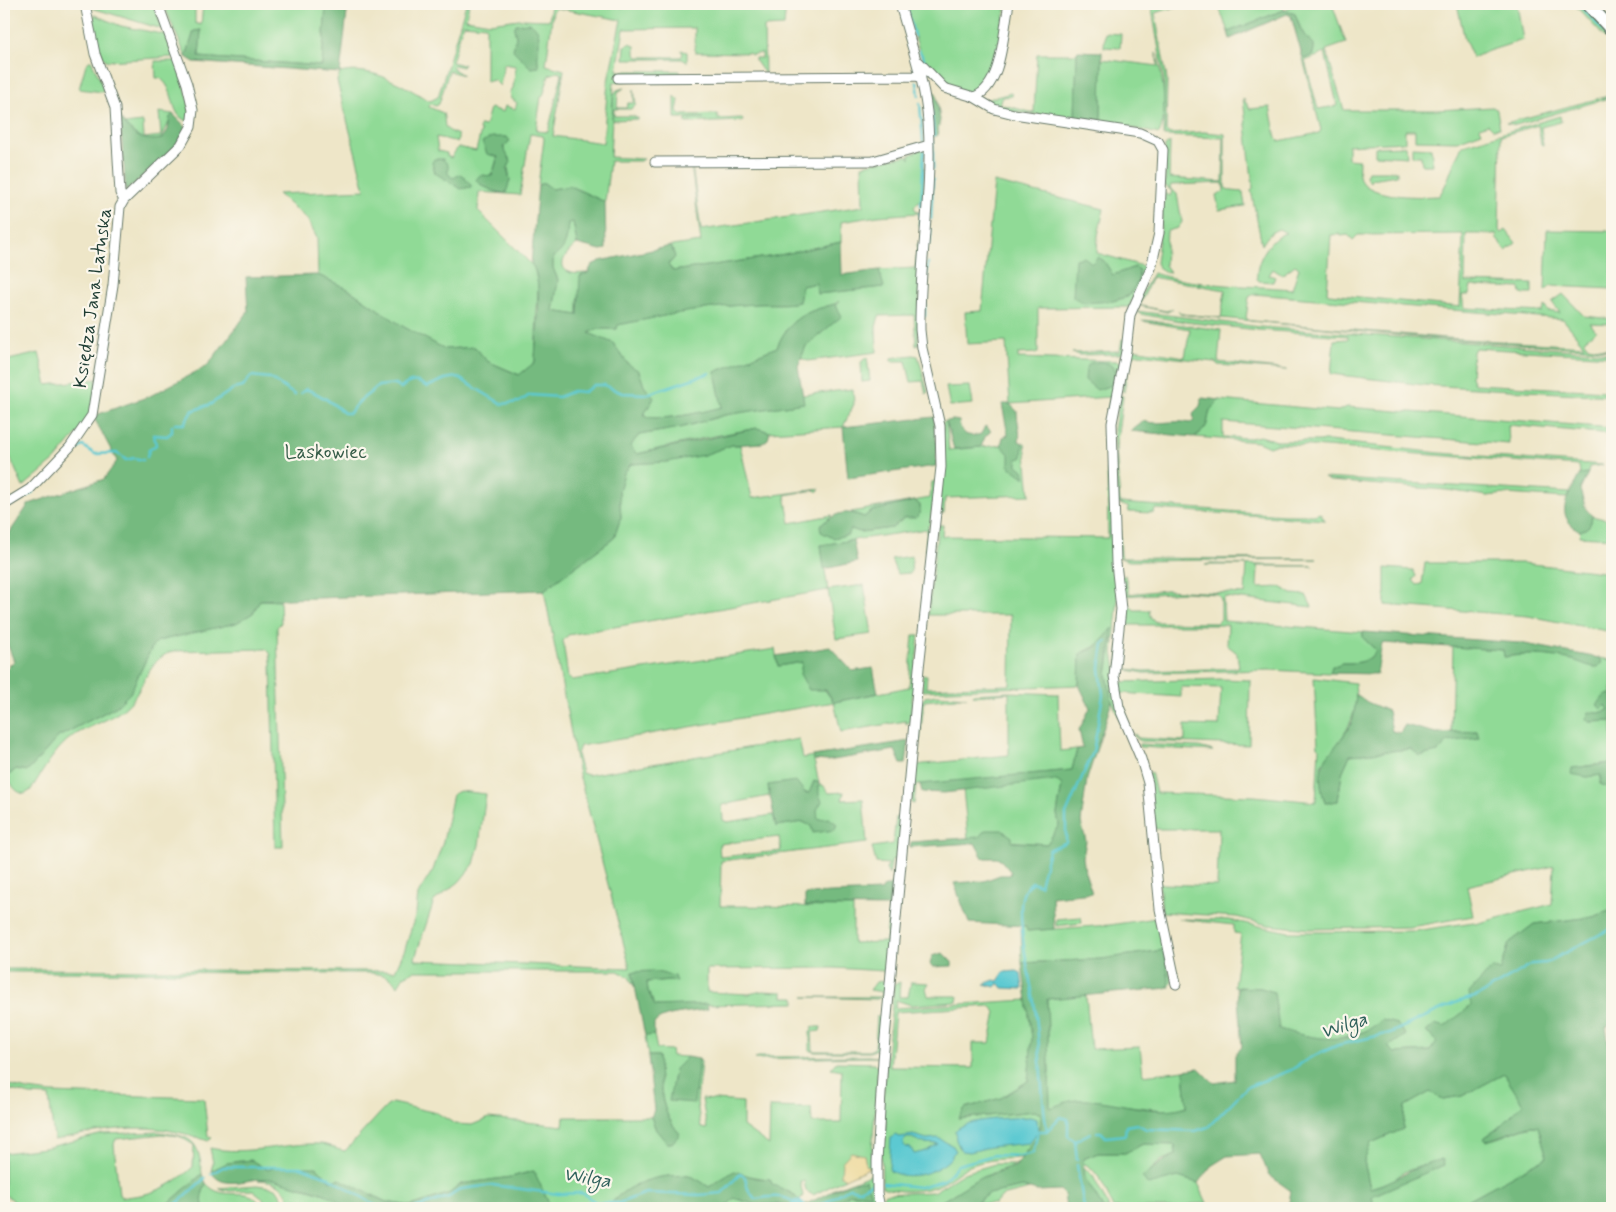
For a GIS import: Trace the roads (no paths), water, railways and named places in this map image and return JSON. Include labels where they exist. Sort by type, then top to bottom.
[{"type":"street","name":"Księdza Jana Latuska","points":[[4,505],[30,489],[70,447],[92,415],[113,285],[120,206],[124,200],[120,194],[115,108],[95,54],[84,4]]},
{"type":"street","points":[[124,200],[181,146],[191,127],[193,110],[188,84],[158,4]]},
{"type":"street","points":[[880,1208],[877,1192],[877,1161],[883,1060],[920,661],[941,467],[940,426],[922,348],[920,330],[929,145],[928,120],[921,76],[900,4]]},
{"type":"street","points":[[974,97],[986,91],[994,79],[1009,4]]},
{"type":"street","points":[[1588,4],[1612,30]]},
{"type":"street","points":[[916,59],[944,88],[974,97],[994,108],[1014,114],[1148,135],[1158,141],[1163,150],[1159,233],[1151,268],[1130,315],[1126,351],[1112,423],[1116,563],[1121,604],[1114,676],[1119,707],[1142,759],[1148,783],[1160,909],[1176,984]]},
{"type":"street","points":[[618,78],[921,76]]},
{"type":"street","points":[[656,162],[873,161],[929,145]]},
{"type":"water","points":[[1017,971],[1021,973],[1023,989],[1003,988],[999,983],[995,987],[984,984],[994,980],[998,981],[1004,972]]},
{"type":"water","points":[[1030,1117],[1037,1119],[1038,1131],[1030,1143],[990,1147],[970,1152],[961,1151],[956,1140],[955,1131],[969,1123]]},
{"type":"water","points":[[895,1135],[899,1137],[913,1135],[927,1139],[938,1138],[953,1146],[956,1151],[949,1160],[936,1169],[913,1176],[897,1174],[890,1171],[889,1168],[891,1138]],"holes":[[[906,1138],[912,1138],[923,1143],[938,1144],[926,1151],[914,1154],[911,1148],[905,1147],[903,1142]]]},
{"type":"waterway","points":[[906,4],[914,36]]},
{"type":"waterway","points":[[1579,4],[1610,38]]},
{"type":"waterway","points":[[919,50],[928,67]]},
{"type":"waterway","points":[[928,80],[934,136]]},
{"type":"waterway","points":[[917,82],[919,96]]},
{"type":"waterway","points":[[920,104],[923,141]]},
{"type":"waterway","points":[[933,142],[933,169]]},
{"type":"waterway","points":[[921,206],[924,151]]},
{"type":"waterway","points":[[931,219],[933,179]]},
{"type":"waterway","points":[[920,213],[920,225]]},
{"type":"waterway","points":[[930,244],[931,230]]},
{"type":"waterway","points":[[926,283],[928,263]]},
{"type":"waterway","points":[[925,301],[925,316]]},
{"type":"waterway","points":[[301,393],[306,389],[312,391],[344,413],[350,413],[360,401],[378,386],[396,384],[401,388],[408,383],[414,382],[427,387],[445,379],[457,377],[502,404],[519,402],[530,395],[559,397],[573,391],[584,392],[594,385],[604,385],[622,393],[647,394],[710,373]]},
{"type":"waterway","points":[[175,424],[184,424],[192,411],[211,404],[233,389],[243,387],[251,376],[270,378],[295,395]]},
{"type":"waterway","points":[[147,457],[149,450],[156,445],[154,435],[167,436],[172,432],[172,426]]},
{"type":"waterway","points":[[69,454],[83,446],[95,454],[117,453],[126,460],[134,458],[143,460]]},
{"type":"waterway","points":[[22,499],[33,492]]},
{"type":"waterway","points":[[1047,1131],[1037,1023],[1022,935],[1021,902],[1023,894],[1032,882],[1040,885],[1049,850],[1066,842],[1066,814],[1093,752],[1103,695],[1100,668],[1103,644],[1107,641]]},
{"type":"waterway","name":"Wilga","points":[[1097,1132],[1101,1132],[1106,1137],[1125,1135],[1126,1126],[1137,1124],[1146,1129],[1195,1131],[1208,1127],[1247,1087],[1291,1070],[1311,1057],[1338,1045],[1390,1033],[1457,1002],[1478,996],[1532,964],[1546,963],[1612,928]]},
{"type":"waterway","name":"Wilga","points":[[883,1183],[920,1187],[944,1180],[958,1165],[994,1155],[1020,1156],[1033,1153],[1038,1131],[1047,1131],[1060,1117],[1068,1119],[1068,1136],[1075,1141]]},
{"type":"waterway","name":"Wilga","points":[[1075,1141],[1090,1133]]},
{"type":"waterway","points":[[1075,1141],[1077,1160]]},
{"type":"waterway","points":[[1077,1165],[1084,1208]]},
{"type":"waterway","name":"Wilga","points":[[211,1174],[223,1167],[301,1167],[328,1177],[380,1208]]},
{"type":"waterway","name":"Wilga","points":[[415,1208],[449,1197],[461,1189],[492,1185],[558,1194],[582,1193],[597,1203],[619,1203],[646,1193],[699,1195],[722,1193],[740,1174],[745,1177],[748,1189],[755,1199],[780,1197],[793,1202]]},
{"type":"waterway","name":"Wilga","points":[[172,1208],[205,1178]]},
{"type":"waterway","name":"Wilga","points":[[816,1208],[849,1188],[859,1190],[872,1183]]},
{"type":"park label","name":"Laskowiec","points":[[326,452]]}]
